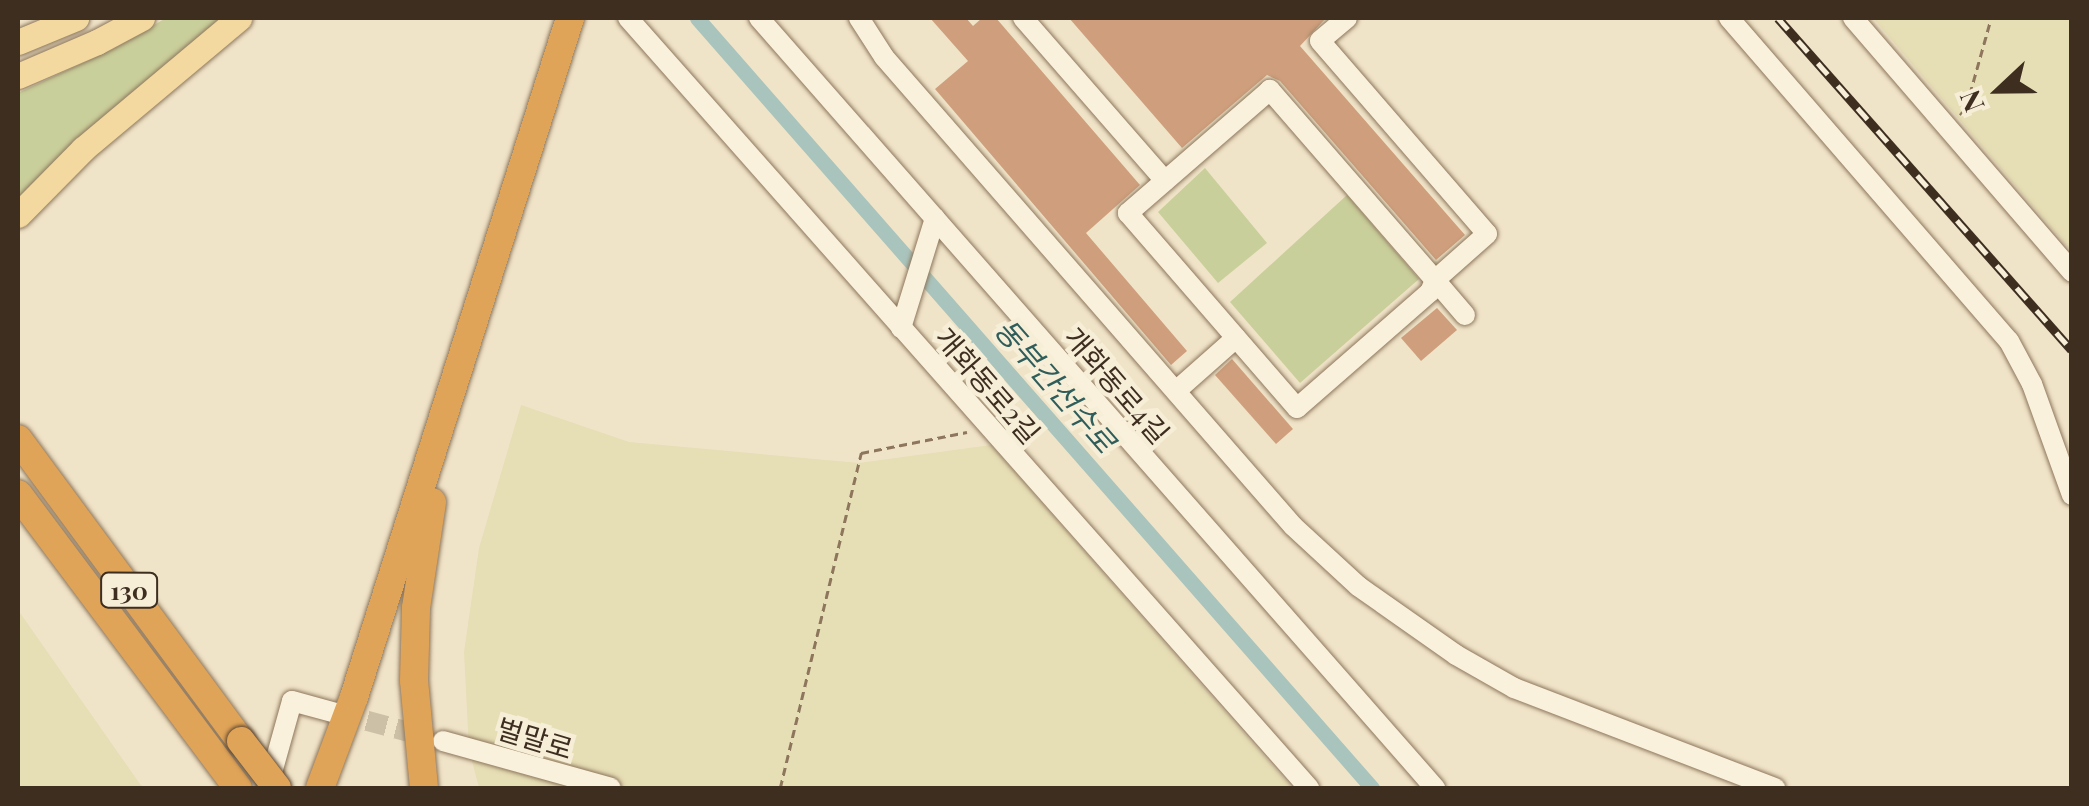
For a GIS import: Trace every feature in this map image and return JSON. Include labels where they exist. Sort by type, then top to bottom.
[{"type":"highway","points":[[320,788],[354,697],[578,19]]},
{"type":"highway","points":[[424,788],[414,681],[424,537],[447,443],[578,19]]},
{"type":"highway","name":"130","points":[[18,439],[277,788]]},
{"type":"highway","name":"130","points":[[18,494],[234,783]]},
{"type":"main road","points":[[18,42],[76,18]]},
{"type":"main road","points":[[18,76],[98,42],[142,18]]},
{"type":"main road","points":[[18,215],[84,149],[239,18]]},
{"type":"street","name":"개화동로2길","points":[[628,18],[903,321],[983,421],[1309,788]]},
{"type":"street","name":"개화동로4길","points":[[758,18],[932,228],[1435,788]]},
{"type":"street","points":[[859,18],[884,58],[1294,526],[1333,565],[1456,655],[1550,705],[1775,788]]},
{"type":"street","points":[[1023,18],[1165,181]]},
{"type":"street","points":[[1347,18],[1320,41],[1487,234],[1434,280],[1430,292],[1297,408],[1128,213],[1270,90],[1434,280],[1465,315]]},
{"type":"street","points":[[1729,18],[2008,341],[2032,384],[2072,495]]},
{"type":"street","points":[[1853,18],[2072,272]]},
{"type":"street","points":[[903,321],[932,228]]},
{"type":"street","points":[[1176,391],[1236,338]]},
{"type":"street","points":[[268,788],[292,701],[336,713]]},
{"type":"street","name":"벌말로","points":[[443,741],[611,788]]},
{"type":"path","points":[[1950,128],[1966,107],[1991,18]]},
{"type":"path","points":[[780,788],[861,453],[962,436],[983,421]]},
{"type":"shaded area","points":[[1873,18],[2071,18],[2071,251]]},
{"type":"shaded area","points":[[521,405],[629,442],[859,463],[991,445],[1292,788],[479,788],[469,749],[464,652],[479,548]]},
{"type":"shaded area","points":[[18,610],[140,784],[145,788],[18,788]]},
{"type":"green space","points":[[166,18],[221,18],[18,199],[18,93],[113,49]]},
{"type":"green space","points":[[1205,168],[1267,243],[1218,283],[1158,212]]},
{"type":"green space","points":[[1347,195],[1419,279],[1300,383],[1230,302]]},
{"type":"building","points":[[930,18],[966,18],[973,26],[982,18],[996,18],[1140,185],[1086,233],[1187,351],[1171,365],[935,89],[968,61]]},
{"type":"building","points":[[1069,18],[1326,18],[1300,46],[1465,235],[1436,260],[1280,81],[1267,75],[1182,148]]},
{"type":"building","points":[[1437,308],[1457,330],[1421,361],[1401,338]]},
{"type":"building","points":[[1232,359],[1293,429],[1276,444],[1215,375]]},
{"type":"waterway","name":"동부간선수로","points":[[697,18],[1372,788]]},
{"type":"tunnel","points":[[338,713],[431,738]]},
{"type":"railway","points":[[1778,18],[2072,350]]}]
